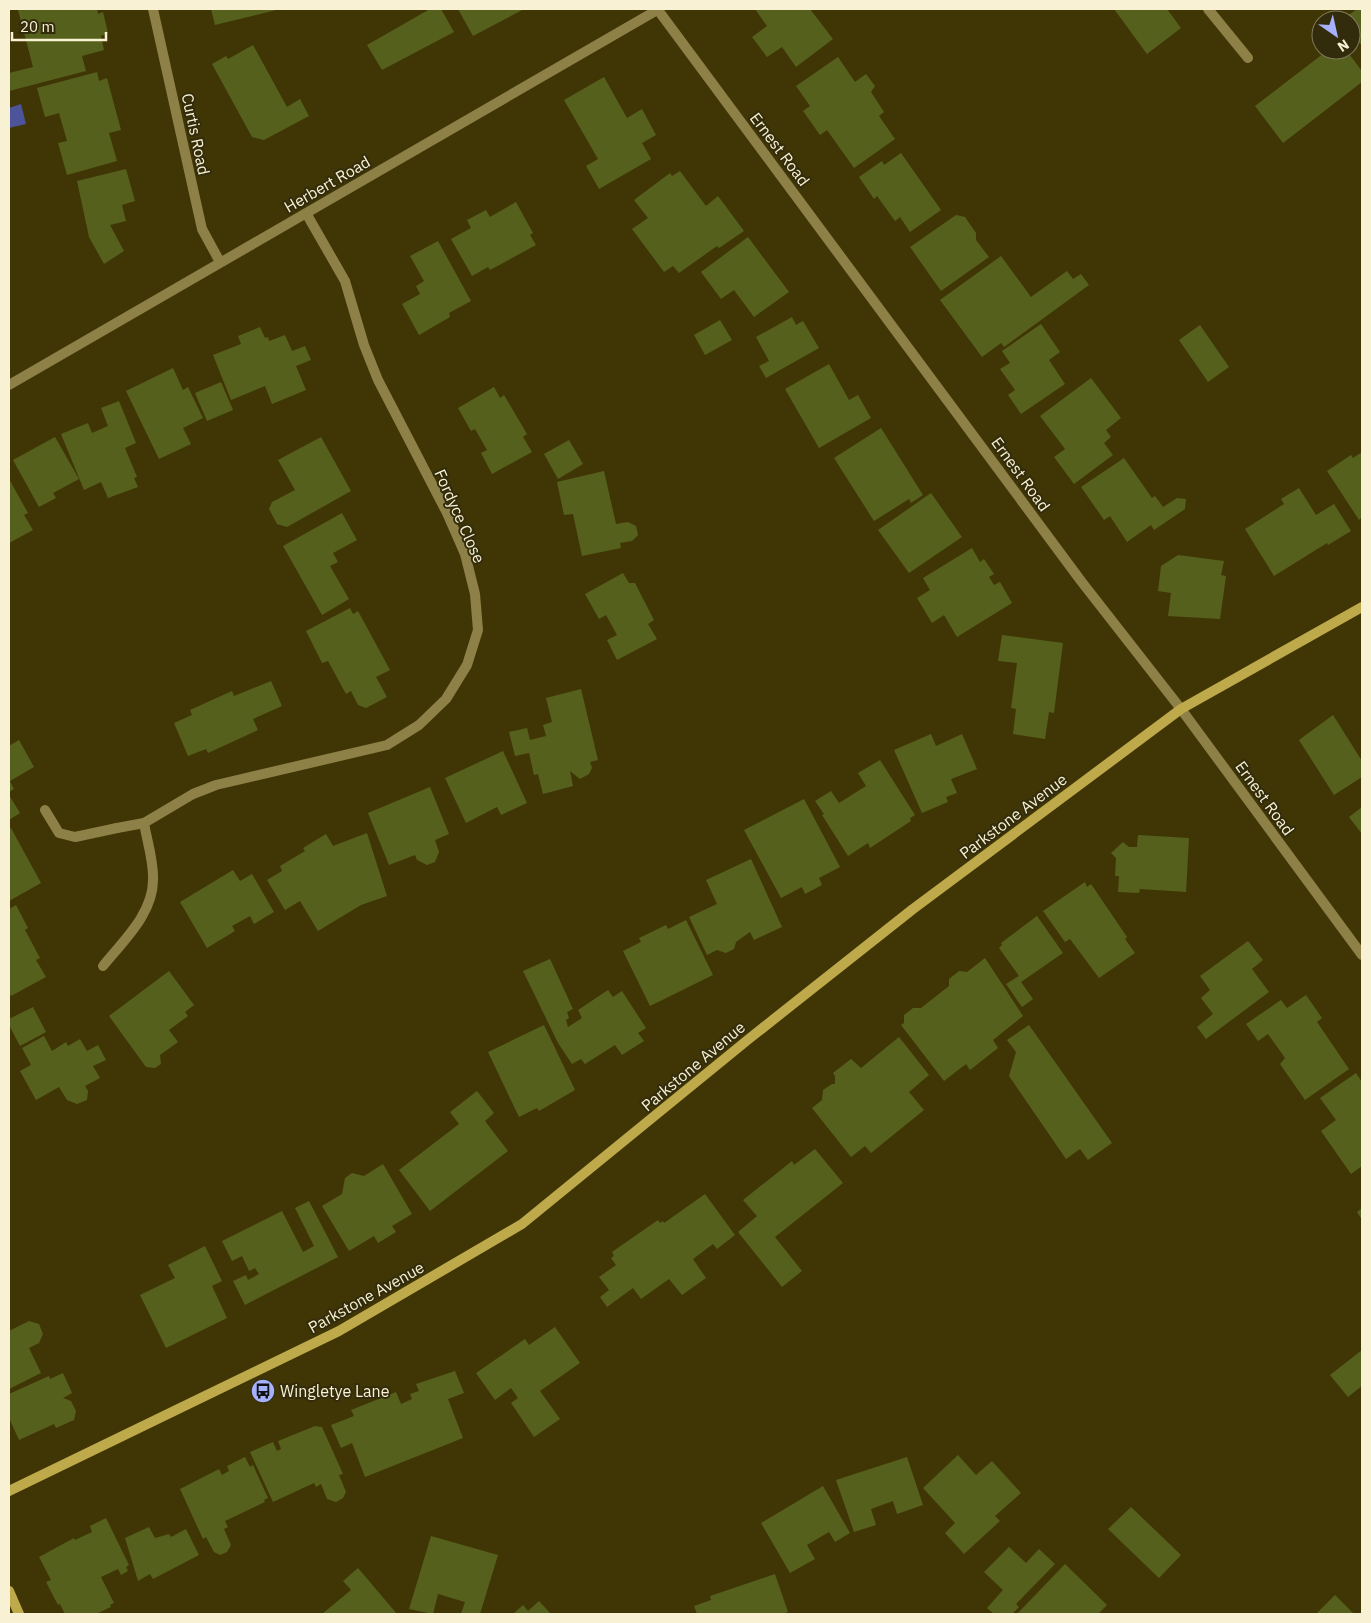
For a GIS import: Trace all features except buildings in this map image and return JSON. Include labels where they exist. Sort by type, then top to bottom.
[{"type":"street","name":"Curtis Road","points":[[153,9],[202,229],[220,262]]},
{"type":"street","name":"Herbert Road","points":[[9,385],[659,9]]},
{"type":"street","name":"Ernest Road","points":[[659,9],[1081,582],[1182,709],[1362,955]]},
{"type":"street","points":[[1208,9],[1248,58]]},
{"type":"street","name":"Fordyce Close","points":[[45,810],[60,832],[75,837],[87,836],[144,823],[193,794],[216,784],[387,745],[419,725],[446,699],[467,665],[478,630],[475,594],[464,554],[447,513],[378,380],[364,346],[345,281],[306,213]]},
{"type":"street","name":"Parkstone Avenue","points":[[9,1491],[339,1331],[522,1224],[750,1038],[913,909],[1182,709],[1362,607]]},
{"type":"street","points":[[103,966],[142,917],[152,896],[154,879],[144,823]]},
{"type":"street","points":[[9,1591],[19,1614]]},
{"type":"water","points":[[21,104],[26,124],[9,128],[9,108]]},
{"type":"place","name":"Wingletye Lane","points":[[263,1391]]}]
